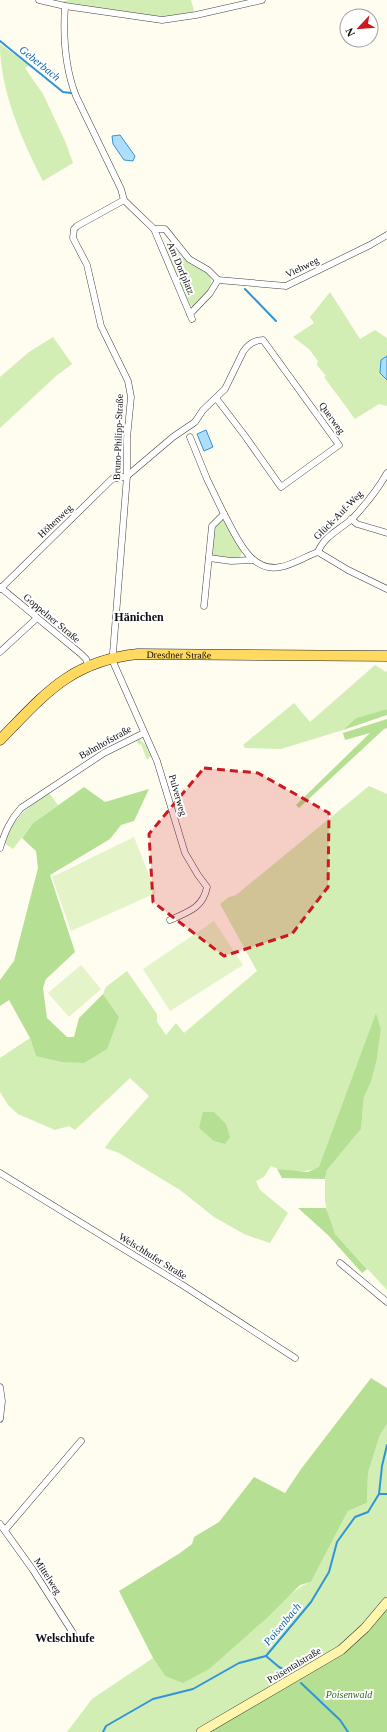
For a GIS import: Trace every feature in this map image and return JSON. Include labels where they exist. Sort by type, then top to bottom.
[{"type":"main road","name":"Dresdner Straße","points":[[0,740],[55,686],[69,676],[88,666],[113,658],[138,654],[202,656],[387,656]]},
{"type":"main road","name":"Poisentalstraße","points":[[201,1732],[341,1650],[365,1628],[387,1602]]},
{"type":"street","points":[[39,0],[65,6],[162,20],[196,15],[262,0]]},
{"type":"street","points":[[65,6],[63,29],[72,86],[121,189],[124,200]]},
{"type":"street","name":"Am Dorfplatz","points":[[124,200],[154,229],[191,317],[210,293],[218,280],[208,270],[189,259],[165,229],[154,229]]},
{"type":"street","name":"Bruno-Philipp-Straße","points":[[113,658],[128,476],[127,438],[131,397],[128,381],[101,326],[87,265],[74,238],[74,229],[124,200]]},
{"type":"street","name":"Viehweg","points":[[218,280],[286,286],[370,245],[387,235]]},
{"type":"street","name":"Querweg","points":[[128,476],[174,437],[195,422],[204,410],[216,398],[225,389],[246,347],[256,340],[263,340],[339,445],[281,487],[246,436],[216,398]]},
{"type":"street","points":[[190,437],[207,479],[224,514],[252,560]]},
{"type":"street","name":"Glück-Auf-Weg","points":[[209,558],[230,562],[252,560],[270,568],[282,567],[318,552],[320,545],[327,538],[351,519],[365,505],[387,473]]},
{"type":"street","name":"Höhenweg","points":[[0,588],[112,479],[118,476],[128,476]]},
{"type":"street","points":[[204,606],[212,526],[224,514]]},
{"type":"street","points":[[351,519],[357,524],[387,533]]},
{"type":"street","points":[[318,552],[348,570],[387,590]]},
{"type":"street","name":"Goppelner Straße","points":[[0,588],[81,654],[86,659],[88,666]]},
{"type":"street","points":[[0,652],[37,618]]},
{"type":"street","name":"Pulverweg","points":[[113,658],[119,677],[163,780],[172,814],[185,852],[198,875],[207,887],[205,898],[200,903],[188,912],[170,920]]},
{"type":"street","name":"Bahnhofstraße","points":[[0,848],[3,828],[21,808],[109,750],[144,733]]},
{"type":"street","name":"Welschhufer Straße","points":[[0,1173],[178,1282],[294,1358]]},
{"type":"street","points":[[340,1263],[387,1302]]},
{"type":"street","points":[[0,1387],[2,1401],[0,1419]]},
{"type":"street","points":[[5,1530],[81,1441]]},
{"type":"street","name":"Mittelweg","points":[[0,1524],[33,1570],[73,1634]]},
{"type":"highlighted area","points":[[204,768],[258,773],[329,813],[328,887],[292,934],[224,956],[153,902],[149,834]]},
{"type":"green space","points":[[69,0],[191,0],[195,14],[162,19],[61,2]]},
{"type":"green space","points":[[0,44],[29,65],[25,68],[43,94],[65,141],[73,163],[43,181],[27,149],[8,97],[1,62]]},
{"type":"green space","points":[[173,243],[184,259],[205,272],[211,281],[211,285],[208,290],[193,307],[190,305],[164,248]]},
{"type":"green space","points":[[330,292],[360,339],[375,330],[387,338],[387,406],[379,404],[355,419],[324,377],[326,376],[317,365],[318,361],[309,349],[293,337],[314,323],[310,317]]},
{"type":"green space","points":[[53,337],[72,364],[56,376],[0,428],[0,377],[29,352]]},
{"type":"green space","points":[[224,521],[242,552],[240,558],[225,559],[212,554],[213,529],[216,523]]},
{"type":"green space","points":[[375,665],[386,672],[387,671],[387,709],[356,718],[343,730],[281,749],[245,748],[243,745],[294,703],[310,722]]},
{"type":"green space","points":[[387,709],[387,715],[343,730],[356,718]]},
{"type":"green space","points":[[387,719],[387,728],[384,729],[299,808],[296,805],[370,733],[345,740],[343,733]]},
{"type":"green space","points":[[139,739],[145,744],[151,756],[147,760],[141,744],[139,745],[136,740]]},
{"type":"green space","points":[[369,786],[387,794],[387,1290],[335,1234],[329,1220],[325,1201],[325,1179],[327,1170],[361,1129],[364,1097],[371,1082],[377,1059],[381,1029],[376,1014],[319,1168],[295,1172],[282,1170],[271,1166],[264,1177],[256,1181],[260,1190],[288,1213],[270,1243],[244,1234],[214,1217],[180,1190],[119,1153],[105,1148],[149,1096],[130,1078],[75,1130],[69,1126],[55,1130],[18,1114],[8,1105],[0,1092],[0,1058],[30,1038],[36,1056],[119,1017],[103,994],[106,987],[127,971],[157,1014],[157,1022],[166,1035],[176,1023],[184,1033],[257,971],[220,904],[229,897],[236,895]]},
{"type":"green space","points":[[84,787],[105,802],[149,789],[134,821],[121,825],[110,839],[50,875],[75,952],[46,979],[43,988],[47,1018],[67,1037],[74,1037],[79,1018],[103,994],[119,1017],[107,1049],[84,1063],[62,1062],[36,1056],[30,1038],[9,1000],[0,1006],[0,980],[14,961],[38,868],[36,851],[22,838],[33,823]]},
{"type":"green space","points":[[49,793],[58,805],[33,823],[13,849],[4,843],[12,825],[17,819]]},
{"type":"green space","points":[[134,837],[156,893],[71,931],[52,877]]},
{"type":"green space","points":[[214,921],[243,965],[170,1011],[143,969]]},
{"type":"green space","points":[[81,965],[101,989],[69,1017],[48,993]]},
{"type":"green space","points":[[376,1013],[381,1029],[377,1059],[371,1082],[364,1097],[361,1129],[327,1170],[325,1179],[282,1178],[277,1169],[308,1172],[319,1167]]},
{"type":"green space","points":[[203,1112],[214,1112],[226,1124],[230,1137],[225,1144],[214,1141],[199,1128]]},
{"type":"green space","points":[[298,1208],[326,1208],[335,1234],[367,1269],[362,1273],[328,1235]]},
{"type":"green space","points":[[371,1378],[387,1388],[387,1424],[380,1435],[368,1473],[367,1503],[348,1511],[311,1582],[300,1585],[266,1619],[209,1669],[183,1683],[165,1676],[153,1658],[119,1591],[180,1553],[192,1544],[194,1537],[219,1522],[254,1477],[285,1493],[301,1469]]},
{"type":"green space","points":[[387,1424],[387,1596],[372,1615],[341,1646],[195,1732],[67,1732],[92,1699],[153,1658],[165,1676],[215,1653],[252,1632],[293,1592],[311,1582],[348,1511],[367,1503],[368,1473],[380,1435]]},
{"type":"green space","name":"Poisenwald","points":[[387,1605],[387,1732],[206,1732],[317,1667]]},
{"type":"water","points":[[120,135],[135,156],[133,161],[124,160],[113,144],[112,136]]},
{"type":"water","points":[[387,356],[387,380],[380,373],[381,360]]},
{"type":"water","points":[[206,430],[213,447],[204,451],[197,434]]},
{"type":"waterway","name":"Geberbach","points":[[0,41],[63,92],[71,93]]},
{"type":"waterway","name":"Geberbach","points":[[245,289],[276,321]]},
{"type":"waterway","name":"Poisenbach","points":[[103,1732],[106,1726],[153,1699],[193,1689],[239,1663],[266,1656],[311,1602],[329,1572],[337,1542],[355,1517],[368,1512],[379,1494],[382,1466],[387,1445]]},
{"type":"waterway","name":"Poisenbach","points":[[379,1494],[387,1494]]},
{"type":"waterway","points":[[266,1656],[279,1667],[290,1673]]},
{"type":"waterway","points":[[301,1683],[340,1720],[348,1732]]},
{"type":"district","name":"Hänichen","points":[[139,617]]},
{"type":"district","name":"Welschhufe","points":[[65,1638]]}]
